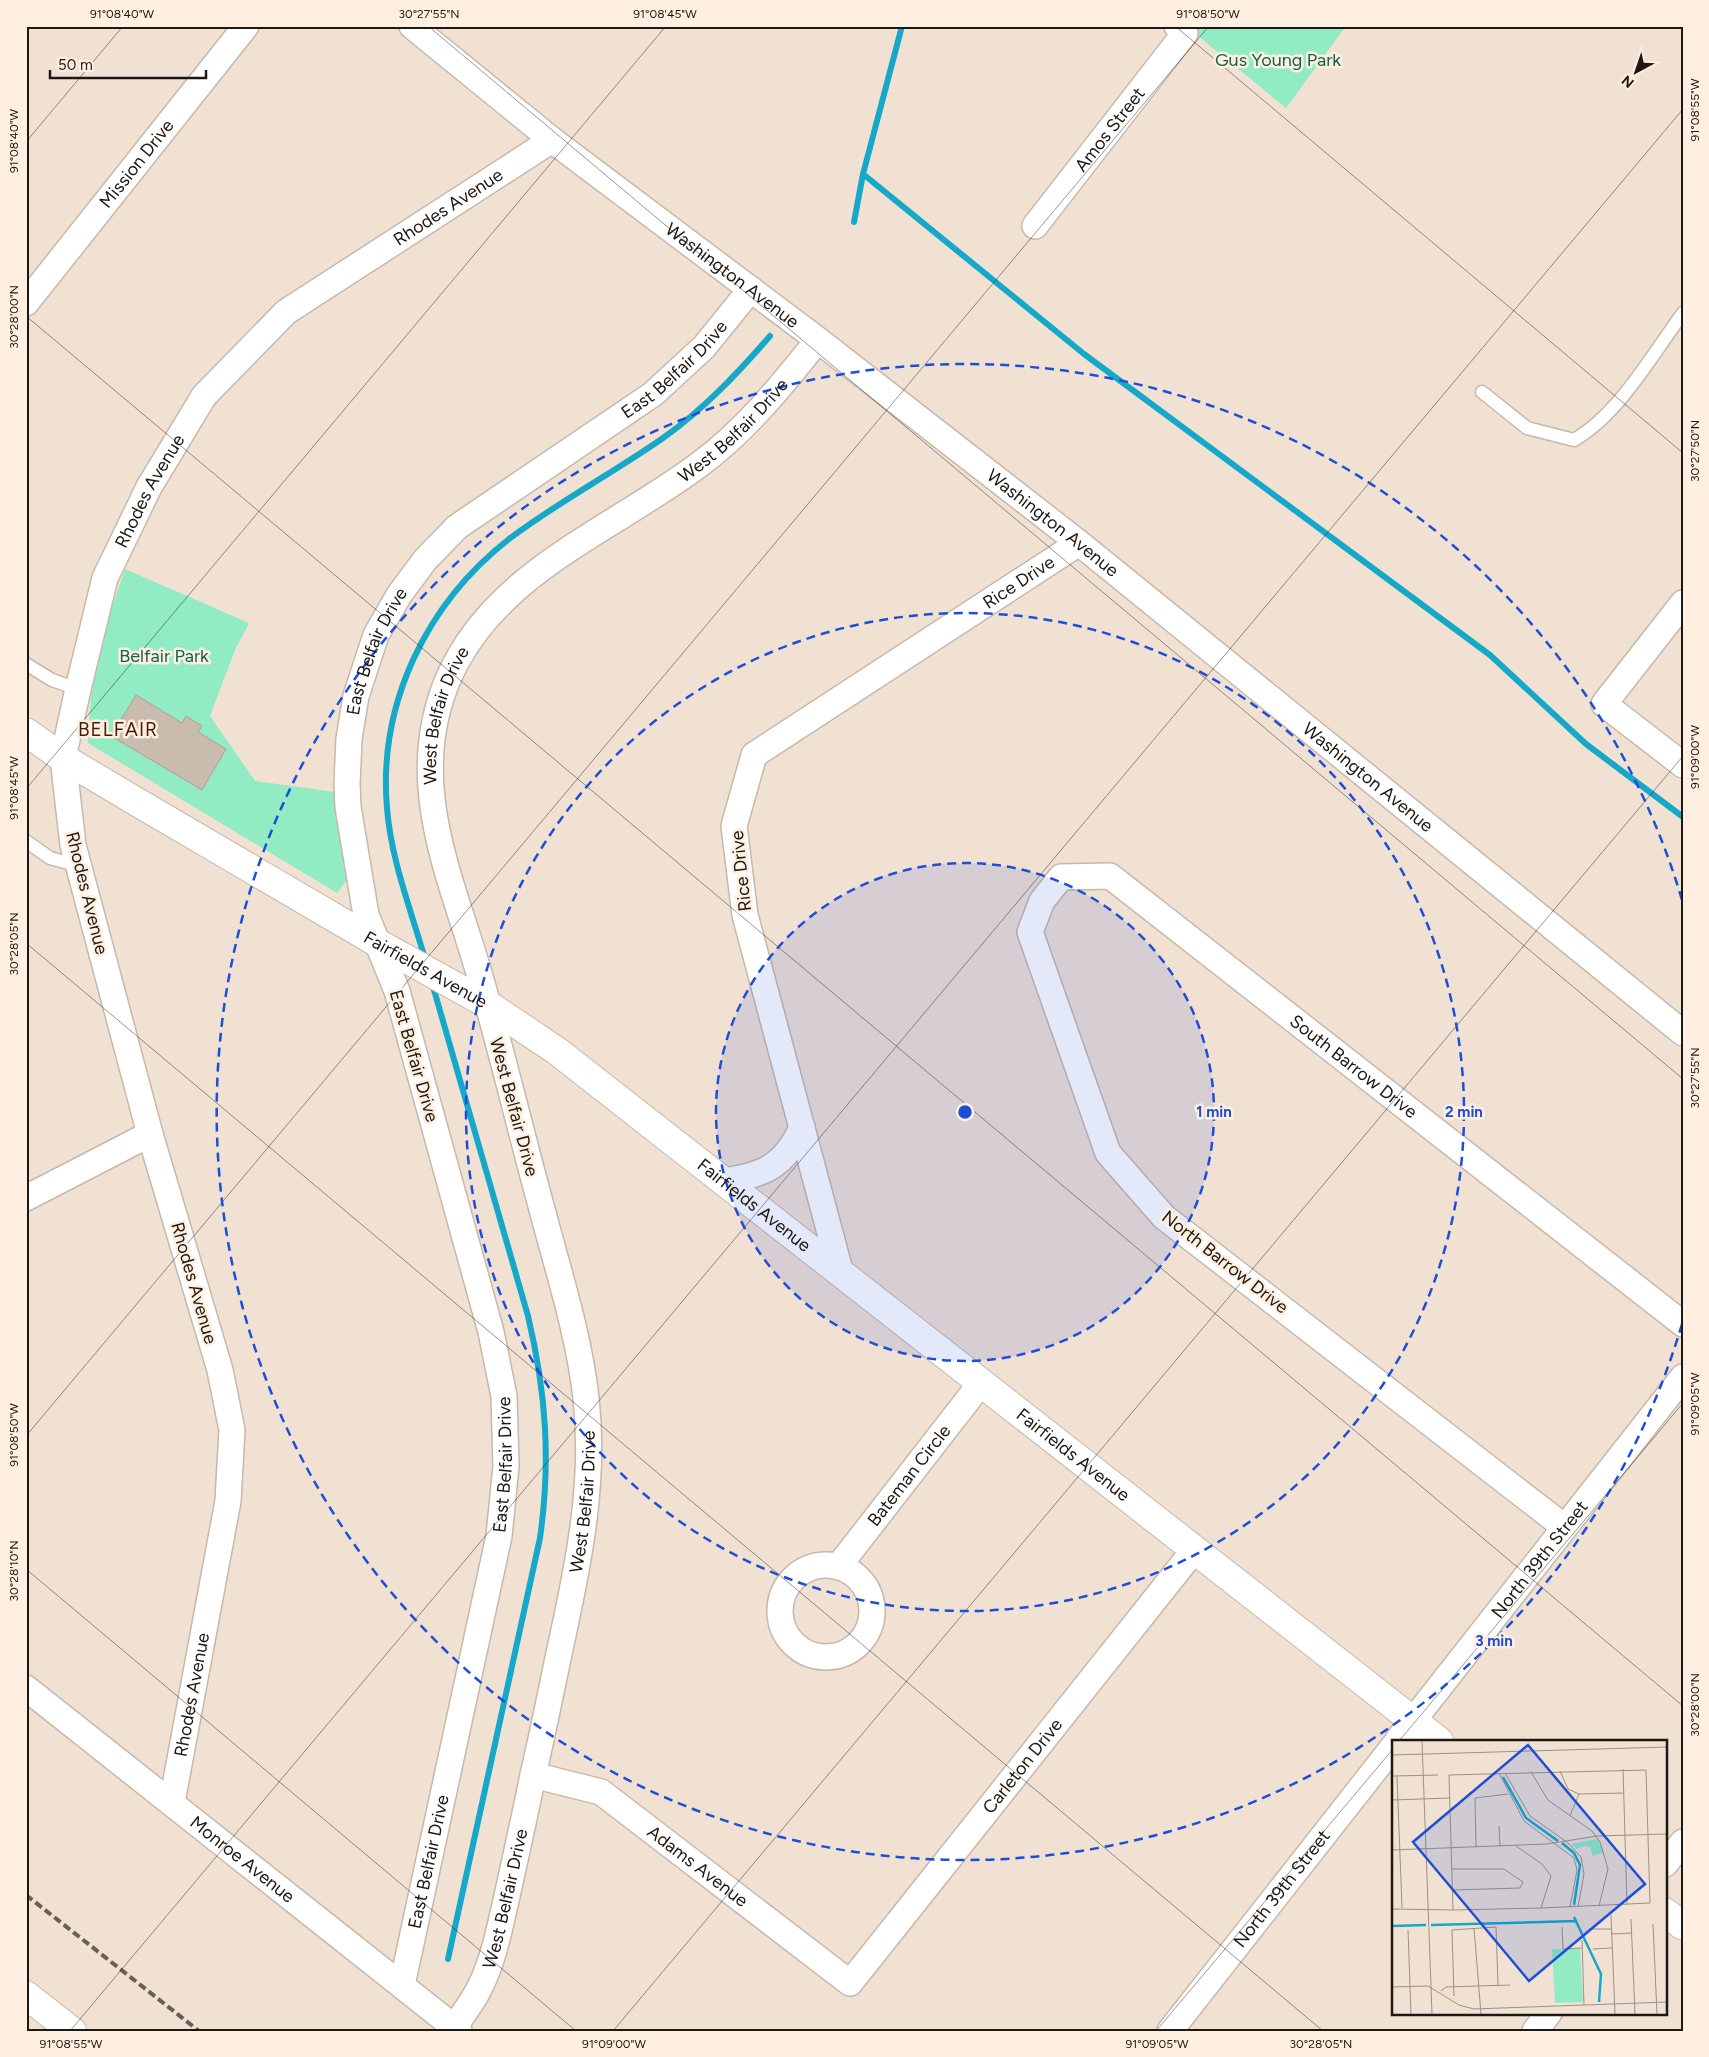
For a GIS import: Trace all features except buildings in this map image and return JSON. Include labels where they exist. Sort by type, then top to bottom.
[{"type":"street","name":"Mission Drive","points":[[26,303],[246,26]]},
{"type":"street","name":"Washington Avenue","points":[[412,26],[552,140],[818,340],[1078,543],[1683,1033]]},
{"type":"street","name":"Amos Street","points":[[1036,226],[1181,30]]},
{"type":"street","name":"Rhodes Avenue","points":[[172,1802],[228,1501],[232,1430],[220,1370],[150,1134],[73,845],[63,758],[78,689],[106,578],[149,487],[204,396],[286,312],[552,140]]},
{"type":"street","name":"East Belfair Drive","points":[[402,1985],[499,1536],[506,1475],[506,1424],[504,1396],[491,1332],[397,991],[366,915],[348,807],[347,762],[352,717],[361,675],[376,635],[425,560],[457,527],[653,394],[704,347],[751,289]]},
{"type":"street","name":"West Belfair Drive","points":[[457,2029],[487,1972],[500,1926],[533,1775],[579,1560],[589,1480],[589,1425],[580,1358],[573,1326],[478,998],[434,824],[429,772],[430,741],[449,677],[469,642],[492,612],[509,595],[554,559],[699,465],[761,409],[818,340]]},
{"type":"street","name":"Rice Drive","points":[[841,1274],[745,915],[734,826],[754,755],[1078,543]]},
{"type":"street","points":[[1683,603],[1604,704],[1683,765]]},
{"type":"street","name":"Fairfields Avenue","points":[[26,732],[63,758],[399,956],[478,998],[557,1050],[1195,1549],[1405,1731],[1436,1740]]},
{"type":"street","name":"South Barrow Drive","points":[[1061,877],[1110,876],[1683,1324]]},
{"type":"street","name":"North Barrow Drive","points":[[1061,877],[1042,900],[1030,932],[1108,1153],[1164,1216],[1563,1526]]},
{"type":"street","points":[[724,1182],[752,1177],[767,1170],[787,1153],[802,1127]]},
{"type":"street","points":[[26,1198],[150,1134]]},
{"type":"street","name":"North 39th Street","points":[[1405,1731],[1563,1526],[1683,1377]]},
{"type":"street","name":"Bateman Circle","points":[[838,1567],[981,1383]]},
{"type":"street","name":"Carleton Drive","points":[[850,1983],[1195,1549]]},
{"type":"street","name":"Monroe Avenue","points":[[26,1688],[457,2029]]},
{"type":"street","name":"North 39th Street","points":[[1170,2031],[1392,1748]]},
{"type":"street","name":"Adams Avenue","points":[[533,1775],[601,1792],[850,1983]]},
{"type":"street","points":[[1666,1863],[1683,1842]]},
{"type":"street","points":[[1666,1913],[1683,1926]]},
{"type":"street","points":[[26,1995],[66,2029]]},
{"type":"street","points":[[1535,2031],[1548,2014]]},
{"type":"lane","points":[[1482,392],[1527,428],[1574,440],[1591,430],[1616,403],[1683,313]]},
{"type":"lane","points":[[26,664],[52,680],[78,689]]},
{"type":"lane","points":[[26,841],[50,858],[79,866]]},
{"type":"green space","name":"Gus Young Park","points":[[1186,26],[1346,26],[1286,108]]},
{"type":"green space","name":"Belfair Park","points":[[125,569],[249,623],[235,650],[210,716],[255,781],[335,792],[349,877],[337,893],[88,743],[91,697],[104,631]]},
{"type":"waterway","points":[[854,222],[863,174],[902,26]]},
{"type":"waterway","points":[[863,174],[1084,354],[1490,655],[1586,744],[1683,817]]},
{"type":"waterway","points":[[425,959],[402,885],[393,847],[387,808],[386,769],[391,731],[400,694],[414,658],[432,625],[454,593],[480,565],[509,539],[678,427],[720,390],[770,336]]},
{"type":"waterway","points":[[432,983],[528,1316],[543,1399],[546,1454],[540,1538],[448,1959]]},
{"type":"railway","points":[[26,1895],[199,2031]]},
{"type":"district","name":"BELFAIR","points":[[118,729]]}]
